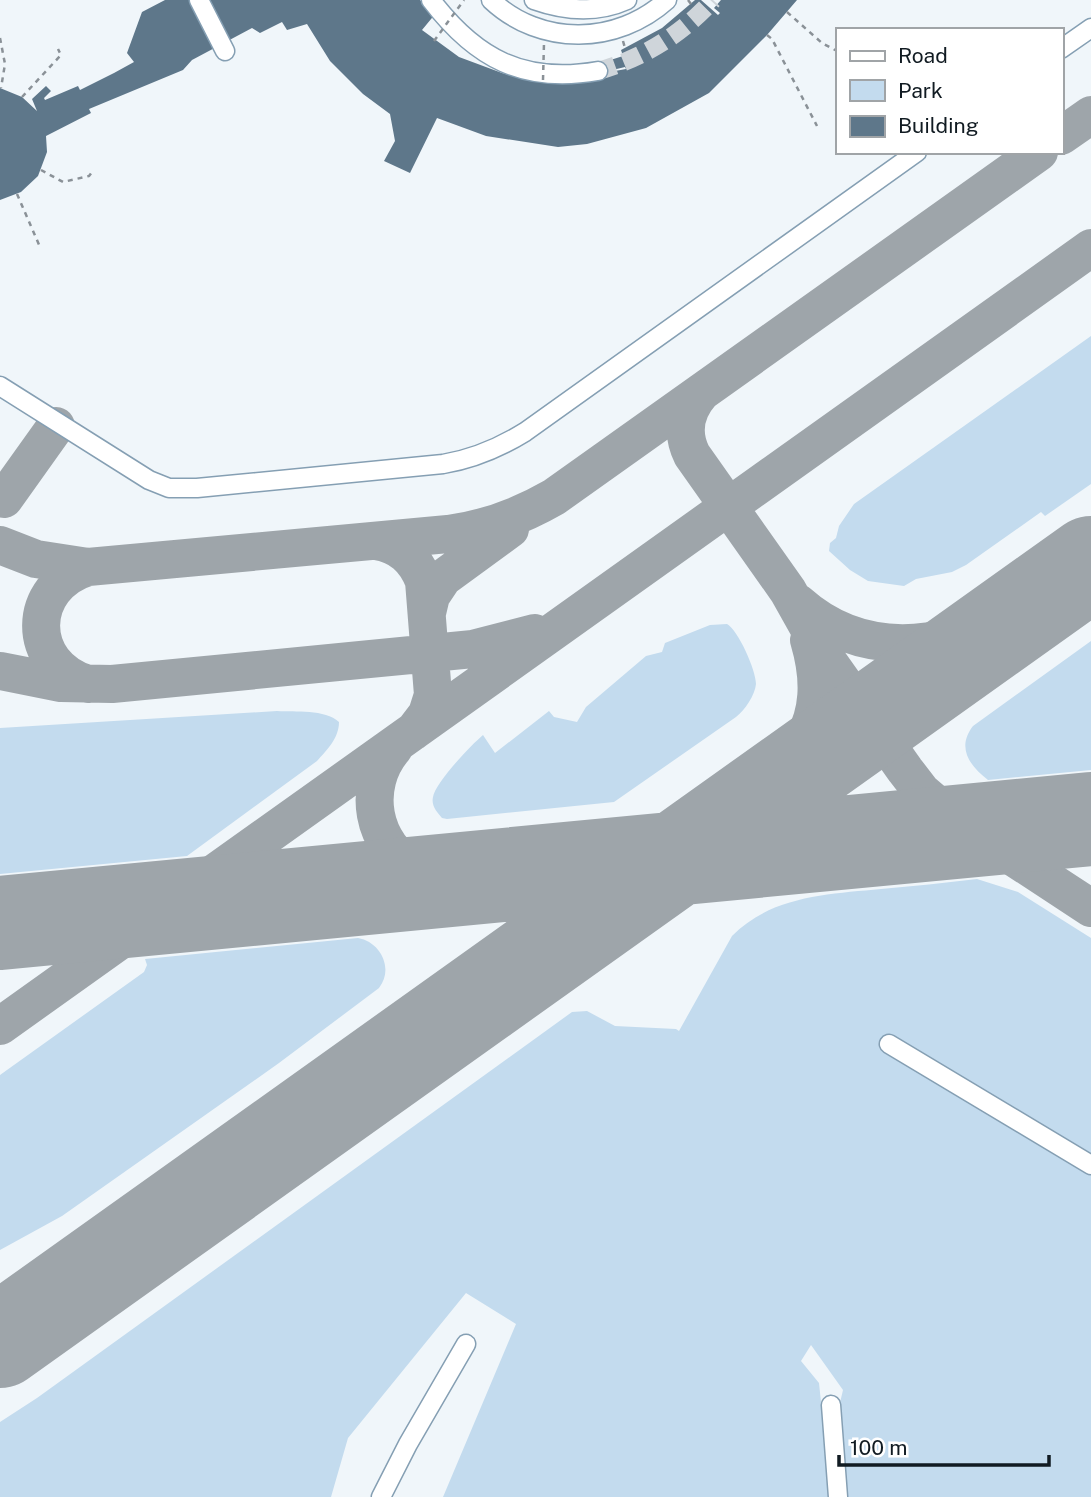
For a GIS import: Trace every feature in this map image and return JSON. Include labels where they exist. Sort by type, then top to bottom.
[{"type":"street","points":[[199,0],[225,51]]},
{"type":"street","points":[[431,0],[463,35],[510,67],[546,75],[598,71]]},
{"type":"street","points":[[491,0],[529,25],[573,35],[598,34],[625,27],[667,0]]},
{"type":"street","points":[[534,0],[580,10],[603,8],[627,0]]},
{"type":"street","points":[[1063,48],[1091,28]]},
{"type":"street","points":[[0,386],[149,480],[169,488],[211,487],[467,460],[491,451],[525,432],[914,154]]},
{"type":"street","points":[[889,1044],[1091,1165]]},
{"type":"street","points":[[382,1497],[408,1444],[466,1344]]},
{"type":"street","points":[[831,1405],[838,1497]]},
{"type":"path","points":[[434,41],[464,0]]},
{"type":"path","points":[[788,12],[822,43],[836,50]]},
{"type":"path","points":[[767,35],[817,126]]},
{"type":"path","points":[[0,38],[5,64],[1,88]]},
{"type":"path","points":[[623,41],[625,48]]},
{"type":"path","points":[[543,80],[544,43]]},
{"type":"path","points":[[22,97],[61,55],[58,49]]},
{"type":"path","points":[[41,170],[64,181],[89,176],[92,172]]},
{"type":"path","points":[[17,194],[40,247]]},
{"type":"green space","points":[[1091,336],[1091,484],[1045,516],[1041,512],[966,565],[952,572],[916,579],[904,586],[868,581],[850,570],[829,551],[839,526],[854,504]]},
{"type":"green space","points":[[727,624],[741,642],[753,670],[756,684],[749,702],[736,717],[614,802],[447,819],[442,818],[436,811],[433,803],[435,791],[462,755],[483,735],[495,753],[549,711],[554,717],[577,722],[586,707],[646,656],[662,652],[665,643],[710,625]]},
{"type":"green space","points":[[1091,641],[1091,770],[988,780],[967,756],[966,742],[973,726]]},
{"type":"green space","points":[[277,711],[326,715],[339,722],[337,733],[317,761],[187,856],[0,874],[0,728]]},
{"type":"green space","points":[[977,879],[1018,892],[1091,938],[1091,1497],[841,1497],[834,1428],[843,1390],[811,1345],[801,1361],[819,1383],[831,1497],[443,1497],[516,1324],[466,1293],[348,1438],[331,1497],[0,1497],[0,1422],[572,1012],[587,1011],[615,1026],[679,1031],[732,936],[764,912],[801,899]]},
{"type":"green space","points":[[358,938],[373,945],[383,957],[385,973],[379,988],[279,1063],[62,1216],[0,1250],[0,1075],[144,972],[147,965],[145,959]]},
{"type":"building","points":[[165,0],[420,0],[436,13],[422,30],[459,57],[524,79],[560,81],[626,69],[625,67],[600,73],[598,64],[623,56],[621,50],[662,28],[695,0],[701,0],[718,15],[720,13],[714,8],[721,0],[797,0],[767,35],[709,93],[646,128],[587,144],[558,147],[486,136],[437,118],[410,173],[384,161],[395,141],[390,114],[363,94],[330,61],[307,24],[287,30],[282,22],[260,33],[252,28],[192,60],[183,70],[89,109],[91,113],[46,136],[47,152],[38,176],[21,192],[0,200],[0,88],[22,97],[37,111],[32,99],[46,86],[51,91],[45,100],[78,86],[80,90],[114,73],[134,62],[127,53],[142,12]]},
{"type":"taxiway","points":[[1063,135],[1091,115]]},
{"type":"taxiway","points":[[0,545],[36,559],[88,567],[448,534],[503,521],[554,497],[1036,154]]},
{"type":"taxiway","points":[[0,1026],[1091,248]]},
{"type":"taxiway","points":[[701,393],[691,407],[686,422],[692,455],[788,591],[825,657],[905,770],[922,792],[949,815],[1091,908]]},
{"type":"taxiway","points":[[4,499],[56,426]]},
{"type":"taxiway","points":[[427,613],[431,596],[443,578],[510,529]]},
{"type":"taxiway","points":[[376,541],[406,554],[424,581],[433,695],[427,714],[414,731]]},
{"type":"taxiway","points":[[88,567],[68,577],[53,591],[44,607],[41,625],[44,644],[53,660],[67,674],[88,684]]},
{"type":"taxiway","points":[[798,603],[823,621],[849,634],[875,641],[902,643],[958,636],[1014,618]]},
{"type":"taxiway","points":[[0,671],[61,683],[112,684],[473,649],[535,633]]},
{"type":"taxiway","points":[[736,816],[775,778],[804,740],[812,719],[816,696],[815,670],[809,640]]},
{"type":"taxiway","points":[[394,748],[377,780],[375,797],[376,814],[389,846],[401,859],[417,869],[435,875],[466,879]]},
{"type":"taxiway","points":[[0,1311],[24,1306],[82,1283]]},
{"type":"runway","points":[[0,1341],[1091,563]]},
{"type":"runway","points":[[0,923],[1091,819]]},
{"type":"tunnel","points":[[598,71],[615,66],[660,44],[688,24],[713,0]]}]
